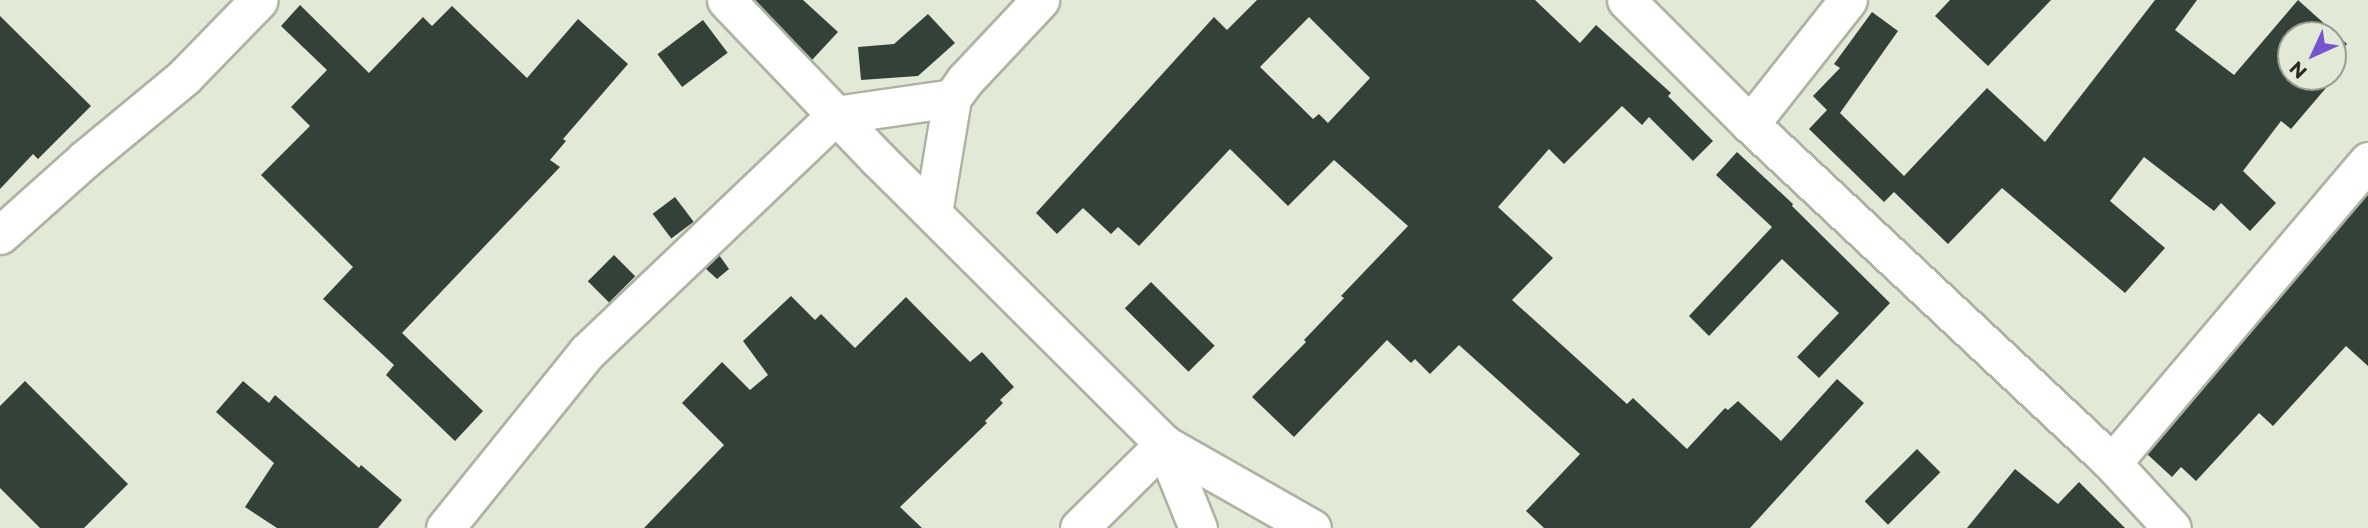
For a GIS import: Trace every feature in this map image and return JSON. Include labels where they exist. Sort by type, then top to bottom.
[{"type":"street","points":[[0,235],[85,159],[184,77],[259,0]]},
{"type":"street","points":[[726,0],[835,115],[1164,444],[1312,528]]},
{"type":"street","points":[[933,213],[952,98],[1040,0]]},
{"type":"street","points":[[1626,0],[1750,124],[2112,463],[2172,528]]},
{"type":"street","points":[[1750,124],[1848,0]]},
{"type":"street","points":[[445,528],[587,352],[835,115],[952,98]]},
{"type":"street","points":[[2112,463],[2368,161]]},
{"type":"street","points":[[1079,528],[1164,444]]},
{"type":"street","points":[[1164,444],[1198,528]]},
{"type":"building","points":[[755,0],[803,0],[838,32],[812,60]]},
{"type":"building","points":[[1257,0],[1535,0],[1580,43],[1596,25],[1671,93],[1668,96],[1713,141],[1693,161],[1649,117],[1642,125],[1622,106],[1564,164],[1549,149],[1498,207],[1553,258],[1512,300],[1627,404],[1633,398],[1687,449],[1725,408],[1728,410],[1738,401],[1781,441],[1837,379],[1864,403],[1750,528],[1544,528],[1526,511],[1580,454],[1459,345],[1430,374],[1415,359],[1411,363],[1387,340],[1294,437],[1252,397],[1306,342],[1304,340],[1344,298],[1341,296],[1408,226],[1334,160],[1288,206],[1230,149],[1139,246],[1118,227],[1111,234],[1083,208],[1057,234],[1036,213],[1214,17],[1227,30]],"holes":[[[1309,17],[1370,78],[1328,123],[1319,114],[1313,119],[1260,67]]]},
{"type":"building","points":[[1950,0],[2051,0],[1988,66],[1935,16]]},
{"type":"building","points":[[2155,0],[2197,0],[2175,30],[2234,75],[2277,25],[2277,91],[2323,91],[2291,129],[2281,121],[2243,171],[2276,203],[2250,231],[2221,203],[2214,211],[2144,157],[2110,201],[2165,248],[2125,293],[2002,188],[1948,244],[1894,192],[1884,202],[1809,129],[1827,110],[1813,96],[1840,68],[1834,64],[1872,12],[1898,31],[1840,113],[1904,176],[1987,88],[2045,142]]},
{"type":"building","points":[[2298,0],[2321,21],[2280,21]]},
{"type":"building","points":[[300,5],[369,73],[423,17],[432,26],[452,6],[527,78],[578,19],[628,64],[563,139],[566,141],[550,160],[560,167],[402,333],[483,411],[455,441],[386,375],[394,365],[323,299],[353,267],[261,175],[310,126],[291,107],[327,70],[281,26]]},
{"type":"building","points":[[928,14],[955,43],[918,76],[861,80],[858,47],[894,44]]},
{"type":"building","points":[[0,16],[91,106],[38,159],[33,154],[0,189]]},
{"type":"building","points":[[703,20],[728,53],[682,87],[657,54]]},
{"type":"building","points":[[1737,152],[1793,204],[1792,206],[1890,303],[1819,378],[1797,357],[1839,313],[1782,259],[1709,336],[1689,316],[1772,227],[1716,175]]},
{"type":"building","points":[[2368,193],[2368,366],[2346,346],[2273,426],[2259,413],[2196,481],[2181,467],[2172,477],[2147,454]]},
{"type":"building","points":[[675,197],[694,222],[671,239],[653,214]]},
{"type":"building","points":[[614,255],[635,276],[609,302],[588,281]]},
{"type":"building","points":[[719,255],[729,269],[717,279],[705,268]]},
{"type":"building","points":[[1151,282],[1215,346],[1188,372],[1125,308]]},
{"type":"building","points":[[791,296],[815,320],[821,314],[855,348],[906,297],[970,362],[982,352],[1014,387],[1000,400],[1003,403],[985,421],[987,423],[900,507],[922,528],[644,528],[724,445],[682,403],[722,362],[750,390],[768,375],[743,341]]},
{"type":"building","points":[[25,381],[128,484],[84,528],[40,528],[0,488],[0,406]]},
{"type":"building","points":[[243,381],[269,403],[275,395],[359,468],[361,465],[402,500],[378,528],[277,528],[245,507],[274,463],[216,412]]},
{"type":"building","points":[[1917,449],[1940,472],[1888,525],[1865,501]]},
{"type":"building","points":[[2015,469],[2058,504],[2079,482],[2125,528],[1967,528]]}]
